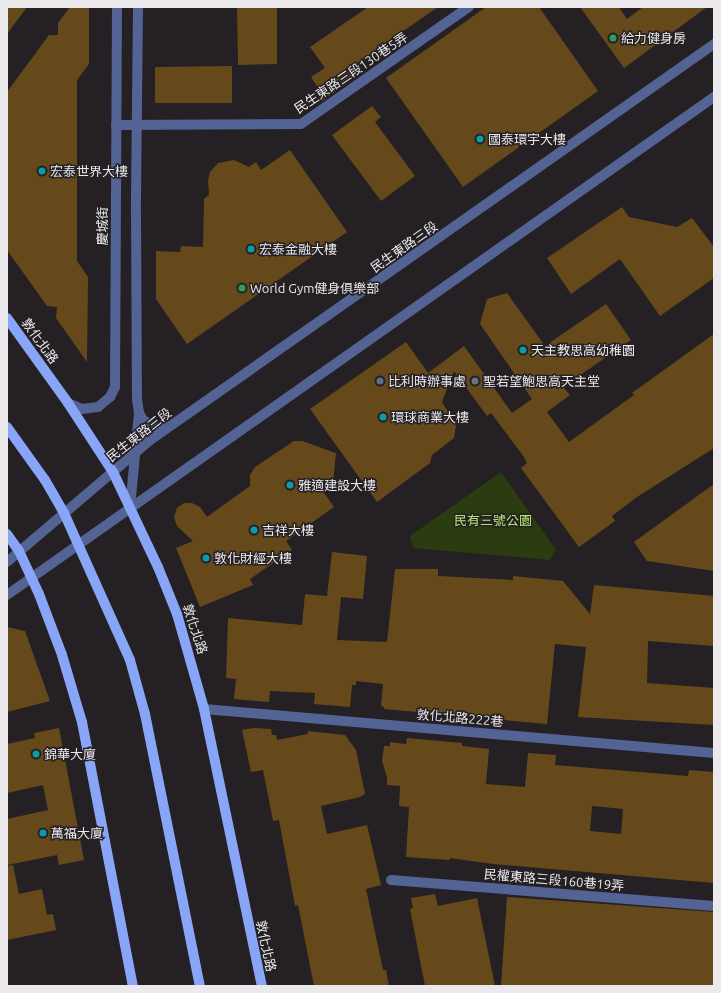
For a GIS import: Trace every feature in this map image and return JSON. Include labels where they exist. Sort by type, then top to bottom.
[{"type":"main road","name":"敦化北路","points":[[7,318],[68,403],[113,472],[177,614],[204,709],[262,986]]},
{"type":"main road","points":[[7,427],[45,480],[64,513],[130,660],[143,708],[200,986]]},
{"type":"main road","points":[[7,534],[19,551],[32,577],[62,655],[82,722],[133,986]]},
{"type":"street","name":"慶城街","points":[[68,403],[82,409],[98,407],[110,397],[115,387],[117,7]]},
{"type":"street","points":[[130,508],[139,413],[136,213],[138,7]]},
{"type":"street","name":"民生東路三段130巷5弄","points":[[116,125],[301,124],[469,7]]},
{"type":"street","name":"民生東路三段","points":[[7,562],[136,453],[179,420],[714,44]]},
{"type":"street","points":[[7,595],[714,97]]},
{"type":"street","points":[[139,413],[150,426],[158,428],[165,428],[179,420]]},
{"type":"street","name":"敦化北路222巷","points":[[204,709],[714,753]]},
{"type":"street","name":"民權東路三段160巷19弄","points":[[391,880],[714,906]]},
{"type":"green space","name":"民有三號公園","points":[[501,472],[556,550],[550,560],[413,548],[410,536]]},
{"type":"building","points":[[7,7],[27,7],[7,34]]},
{"type":"building","name":"宏泰世界大樓","points":[[70,7],[89,7],[89,64],[77,80],[77,261],[88,277],[87,362],[56,318],[57,307],[47,306],[7,250],[7,92],[49,35],[58,35],[58,23]]},
{"type":"building","points":[[237,7],[277,7],[277,64],[238,65]]},
{"type":"building","points":[[368,7],[438,7],[347,70],[353,79],[322,101],[314,90],[318,88],[311,77],[325,68],[310,47]]},
{"type":"building","name":"國泰環宇大樓","points":[[486,7],[539,7],[598,91],[463,187],[386,78]]},
{"type":"building","points":[[580,7],[619,7],[627,19],[643,7],[707,7],[624,68]]},
{"type":"building","points":[[232,66],[232,103],[155,103],[155,67]]},
{"type":"building","points":[[372,106],[381,117],[375,122],[415,176],[381,201],[332,135]]},
{"type":"building","name":"宏泰金融大樓","points":[[290,150],[347,232],[187,344],[156,299],[156,251],[180,252],[181,246],[203,247],[204,199],[209,195],[208,181],[210,172],[218,163],[234,160],[249,167],[256,162],[261,170]]},
{"type":"building","points":[[622,207],[629,217],[677,227],[692,218],[714,247],[714,278],[660,316],[620,259],[571,294],[547,258]]},
{"type":"building","points":[[507,293],[545,346],[606,304],[631,340],[563,387],[570,395],[547,412],[569,442],[634,395],[632,393],[714,334],[714,448],[637,497],[612,516],[615,521],[579,547],[521,468],[527,463],[524,457],[491,413],[487,416],[454,371],[442,402],[456,425],[454,438],[432,455],[430,463],[377,502],[310,409],[406,342],[428,373],[464,346],[512,413],[532,399],[480,324],[487,299]]},
{"type":"building","points":[[294,441],[302,441],[336,453],[333,482],[322,490],[334,507],[286,541],[292,550],[250,579],[253,585],[200,607],[176,548],[193,541],[177,526],[174,517],[177,508],[184,503],[192,503],[200,507],[207,517],[250,486],[250,475],[255,467]]},
{"type":"building","points":[[714,484],[714,571],[647,561],[634,542]]},
{"type":"building","points":[[332,552],[367,556],[363,599],[341,597],[337,640],[387,642],[395,569],[438,569],[438,576],[513,580],[513,576],[563,581],[590,614],[594,585],[714,596],[714,646],[648,641],[647,683],[714,688],[714,725],[578,717],[586,647],[555,644],[547,724],[384,709],[384,707],[381,706],[383,684],[356,681],[356,685],[352,685],[350,707],[314,704],[315,693],[270,691],[269,702],[234,699],[236,679],[226,678],[228,618],[302,625],[305,594],[327,596]]},
{"type":"building","points":[[7,627],[25,631],[50,701],[7,712]]},
{"type":"building","points":[[59,728],[84,860],[59,865],[57,855],[7,865],[7,819],[48,810],[43,785],[7,793],[7,744],[35,738],[34,733]]},
{"type":"building","points":[[254,728],[271,729],[272,735],[276,735],[277,740],[308,734],[308,731],[345,735],[356,750],[365,794],[360,797],[321,806],[327,834],[367,825],[381,885],[366,889],[383,970],[386,970],[389,986],[314,986],[298,905],[295,906],[279,820],[273,821],[263,770],[251,772],[242,730]]},
{"type":"building","points":[[407,738],[462,743],[462,746],[489,749],[486,784],[525,787],[528,753],[556,755],[555,765],[688,776],[689,770],[714,772],[714,883],[493,864],[450,858],[450,860],[406,857],[409,807],[399,806],[400,786],[387,785],[387,777],[382,761],[384,746],[390,746],[390,742],[406,744]],"holes":[[[592,806],[623,809],[621,834],[590,831]]]},
{"type":"building","points":[[13,865],[19,894],[42,889],[47,915],[53,914],[56,930],[7,940],[7,866]]},
{"type":"building","points":[[435,894],[438,906],[477,898],[495,986],[425,986],[410,909],[413,908],[411,898]]},
{"type":"building","points":[[507,897],[714,912],[714,986],[501,986]]},
{"type":"place","name":"給力健身房","points":[[613,38]]},
{"type":"place","name":"國泰環宇大樓","points":[[480,139]]},
{"type":"place","name":"宏泰世界大樓","points":[[42,171]]},
{"type":"place","name":"宏泰金融大樓","points":[[251,249]]},
{"type":"place","name":"World Gym健身俱樂部","points":[[242,288]]},
{"type":"place","name":"天主教思高幼稚園","points":[[523,350]]},
{"type":"place","name":"比利時辦事處","points":[[380,381]]},
{"type":"place","name":"聖若望鮑思高天主堂","points":[[475,381]]},
{"type":"place","name":"環球商業大樓","points":[[383,417]]},
{"type":"place","name":"雅適建設大樓","points":[[290,485]]},
{"type":"place","name":"吉祥大樓","points":[[254,530]]},
{"type":"place","name":"敦化財經大樓","points":[[206,558]]},
{"type":"place","name":"錦華大廈","points":[[36,754]]},
{"type":"place","name":"萬福大廈","points":[[43,833]]}]
